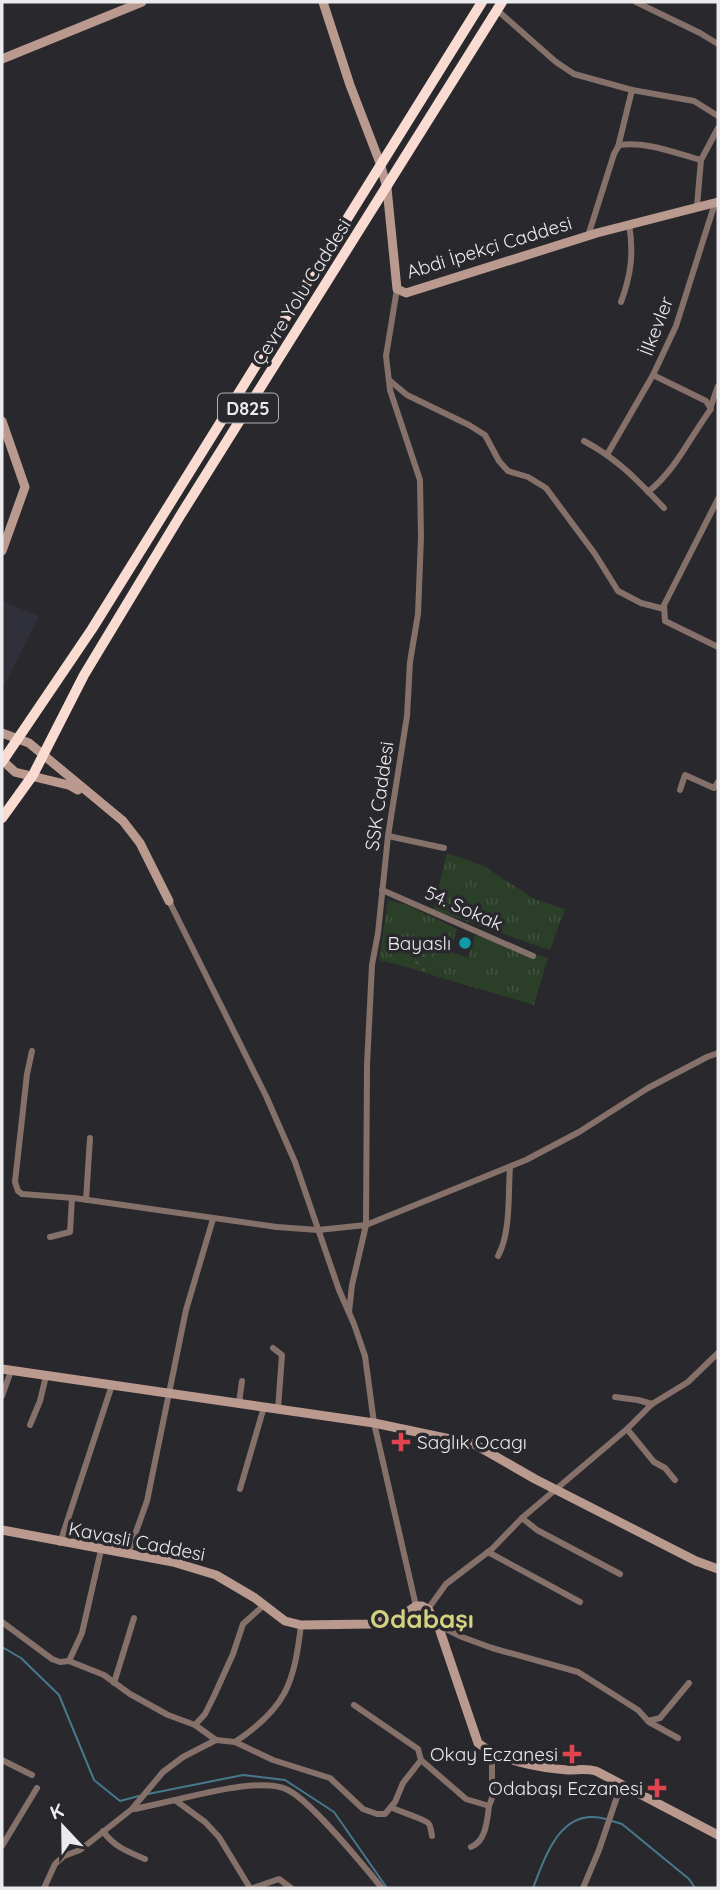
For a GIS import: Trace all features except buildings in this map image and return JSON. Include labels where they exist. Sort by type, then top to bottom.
[{"type":"highway","name":"Çevre Yolu Caddesi","points":[[2,761],[99,618],[482,2]]},
{"type":"highway","name":"Çevre Yolu Caddesi","points":[[2,818],[33,775],[84,675],[180,516],[499,6]]},
{"type":"street","points":[[2,60],[142,2]]},
{"type":"street","name":"Abdi İpekçi Caddesi","points":[[323,2],[387,188],[397,289],[406,293],[420,290],[456,276],[588,236],[717,202]]},
{"type":"street","points":[[636,2],[718,44]]},
{"type":"street","points":[[499,6],[556,62],[574,74],[632,90],[695,101],[718,116]]},
{"type":"street","points":[[588,236],[618,147],[632,90]]},
{"type":"street","points":[[697,206],[701,160],[718,128]]},
{"type":"street","points":[[618,147],[629,144],[657,148],[701,160]]},
{"type":"street","name":"İlkevler","points":[[608,453],[653,375],[676,326],[717,202]]},
{"type":"street","points":[[621,302],[629,280],[633,248],[629,224]]},
{"type":"street","name":"SSK Caddesi","points":[[349,1312],[352,1284],[366,1225],[368,1020],[388,836],[407,716],[410,662],[418,614],[420,480],[390,390],[386,356],[397,289]]},
{"type":"street","points":[[653,375],[711,406]]},
{"type":"street","points":[[389,380],[407,396],[485,435],[499,461],[508,471],[528,477],[546,488],[595,554],[618,591],[641,603],[664,609]]},
{"type":"street","points":[[648,492],[661,482],[711,409],[718,386]]},
{"type":"street","points":[[2,421],[25,486],[2,551]]},
{"type":"street","points":[[584,441],[608,453],[664,508]]},
{"type":"street","points":[[718,499],[664,605],[665,621],[718,647]]},
{"type":"street","points":[[2,733],[18,738],[43,755],[123,821],[140,843],[266,1096],[295,1163],[365,1356],[374,1423],[416,1606],[428,1609],[437,1624],[478,1743],[492,1754],[547,1768],[572,1770],[582,1767],[596,1771],[718,1835]]},
{"type":"street","points":[[2,761],[15,772],[69,785],[94,799]]},
{"type":"street","points":[[680,790],[685,775],[713,788],[718,782]]},
{"type":"street","points":[[388,836],[444,848]]},
{"type":"street","name":"54. Sokak","points":[[382,890],[533,956]]},
{"type":"street","points":[[32,1051],[15,1182],[22,1194],[318,1230],[366,1225],[510,1167],[579,1132],[648,1088],[707,1057],[718,1054]]},
{"type":"street","points":[[86,1200],[90,1138]]},
{"type":"street","points":[[498,1256],[505,1234],[510,1167]]},
{"type":"street","points":[[50,1237],[70,1232],[72,1198]]},
{"type":"street","points":[[128,1554],[148,1502],[186,1310],[213,1219]]},
{"type":"street","points":[[273,1348],[282,1355],[278,1409]]},
{"type":"street","points":[[428,1609],[446,1584],[488,1552],[522,1518],[558,1490],[652,1404],[688,1382],[718,1353]]},
{"type":"street","points":[[2,1396],[6,1370],[374,1423],[474,1444],[696,1561],[718,1569]]},
{"type":"street","points":[[30,1425],[46,1376]]},
{"type":"street","points":[[239,1403],[242,1381]]},
{"type":"street","points":[[60,1543],[112,1385]]},
{"type":"street","points":[[615,1397],[638,1399],[652,1404]]},
{"type":"street","points":[[240,1489],[264,1407]]},
{"type":"street","points":[[627,1429],[654,1462],[665,1468],[675,1480]]},
{"type":"street","points":[[522,1518],[537,1530],[620,1574]]},
{"type":"street","name":"Kavasli Caddesi","points":[[2,1530],[60,1543],[173,1562],[216,1575],[285,1621],[301,1625],[371,1624],[401,1616],[416,1606]]},
{"type":"street","points":[[69,1661],[82,1633],[101,1550]]},
{"type":"street","points":[[488,1552],[580,1602]]},
{"type":"street","points":[[195,1725],[205,1714],[214,1696],[243,1624],[264,1605]]},
{"type":"street","points":[[114,1682],[134,1618]]},
{"type":"street","points":[[2,1622],[52,1660],[69,1661],[104,1675],[146,1704],[195,1725],[216,1740],[235,1742],[273,1760],[330,1779],[363,1809],[377,1814],[385,1814],[391,1807],[403,1783],[421,1760]]},
{"type":"street","points":[[437,1624],[492,1648],[578,1672],[678,1738]]},
{"type":"street","points":[[235,1742],[255,1728],[283,1700],[294,1668],[301,1625]]},
{"type":"street","points":[[649,1721],[660,1718],[689,1683]]},
{"type":"street","points":[[354,1705],[415,1745],[421,1760],[466,1799],[489,1806]]},
{"type":"street","points":[[44,1888],[55,1864],[64,1856],[80,1850],[132,1810],[163,1772],[183,1757],[216,1740]]},
{"type":"street","points":[[471,1847],[482,1839],[492,1798],[492,1754]]},
{"type":"street","points":[[2,1760],[32,1775]]},
{"type":"street","points":[[583,1888],[621,1784]]},
{"type":"street","points":[[132,1810],[225,1789],[259,1786],[286,1789],[314,1812],[382,1888]]},
{"type":"street","points":[[2,1846],[37,1788]]},
{"type":"street","points":[[175,1800],[205,1822],[219,1837],[252,1888],[279,1879],[291,1888]]},
{"type":"street","points":[[391,1807],[403,1815],[425,1821],[432,1836]]},
{"type":"street","points":[[103,1831],[107,1838],[121,1849],[145,1859]]},
{"type":"shaded area","points":[[2,601],[39,616],[2,690]]},
{"type":"green space","points":[[447,853],[484,866],[534,899],[565,909],[550,950],[433,910]]},
{"type":"green space","points":[[388,900],[407,905],[457,929],[450,951],[468,958],[475,935],[548,958],[534,1005],[425,973],[434,946],[418,940],[410,968],[379,960]]},
{"type":"green space","points":[[417,940],[434,946],[425,973],[410,968]]},
{"type":"waterway","points":[[2,1647],[21,1658],[59,1695],[94,1780],[120,1801],[139,1796]]},
{"type":"waterway","points":[[148,1794],[243,1775],[285,1780],[334,1812],[387,1888]]},
{"type":"waterway","points":[[533,1888],[550,1848],[567,1826],[590,1817],[606,1819]]},
{"type":"waterway","points":[[612,1821],[622,1824],[689,1879],[695,1888]]},
{"type":"place","name":"Bayaslı","points":[[465,943]]},
{"type":"place","name":"Saglık Ocagı","points":[[401,1442]]},
{"type":"place","name":"Okay Eczanesi","points":[[572,1754]]},
{"type":"place","name":"Odabaşı Eczanesi","points":[[657,1788]]},
{"type":"district","name":"Odabaşı","points":[[422,1618]]}]
